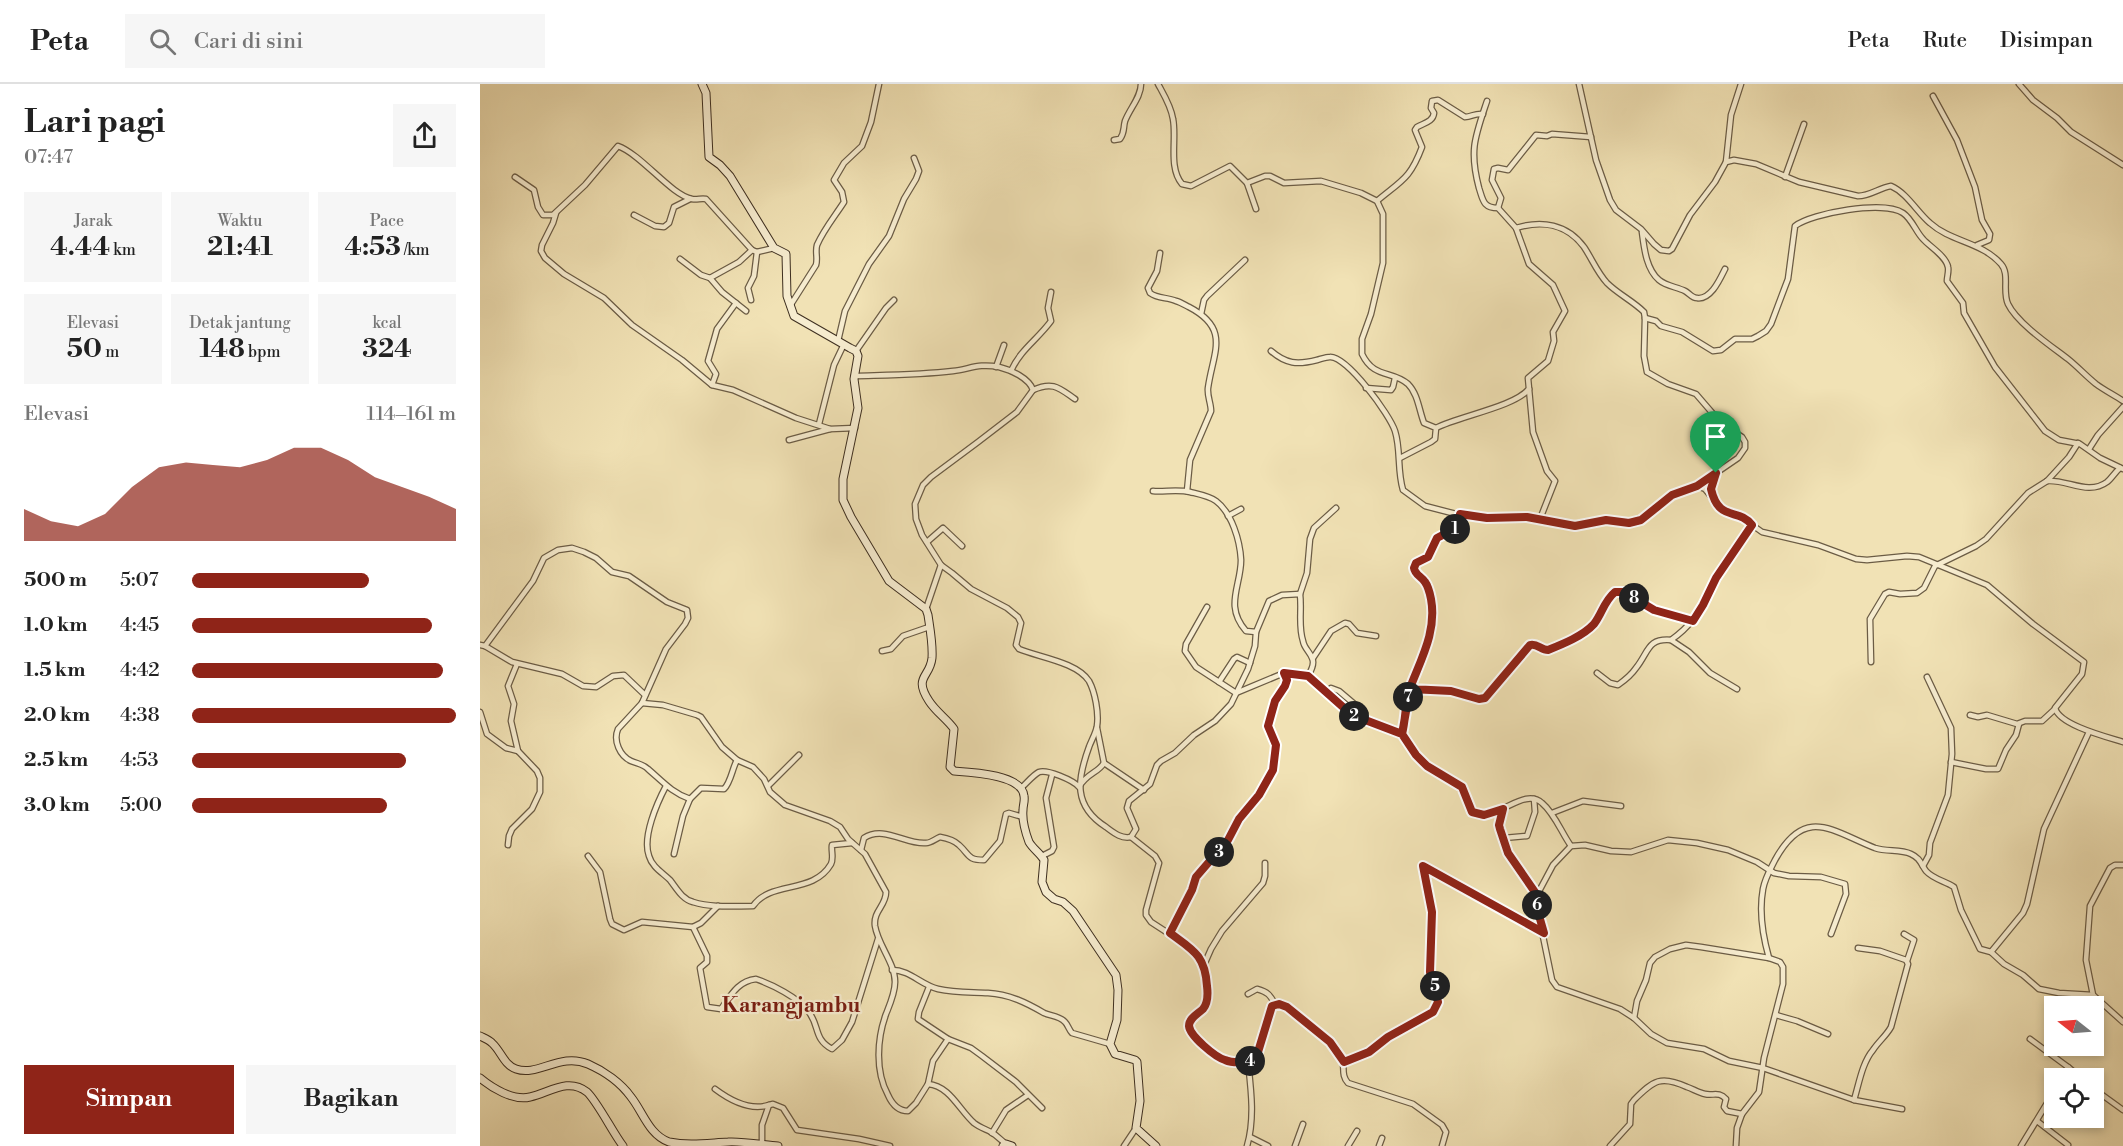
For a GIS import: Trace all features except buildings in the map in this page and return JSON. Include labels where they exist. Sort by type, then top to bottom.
[{"type":"street","points":[[702,84],[706,93],[709,157],[720,165],[734,182],[775,248],[786,254],[788,296],[794,316],[856,351],[858,356],[854,382],[858,408],[843,479],[846,508],[889,580],[927,607]]},
{"type":"street","points":[[790,306],[816,265],[818,243],[831,218],[844,202],[842,192],[834,180],[844,163],[862,146],[871,123],[879,84]]},
{"type":"street","points":[[1114,140],[1120,140],[1124,133],[1125,122],[1140,92],[1141,84]]},
{"type":"street","points":[[1158,84],[1172,110],[1176,174],[1182,184],[1191,186],[1229,166],[1247,183],[1257,209]]},
{"type":"street","points":[[1579,84],[1596,160],[1610,200],[1616,210],[1641,229],[1661,250],[1669,251],[1726,162],[1731,115],[1741,84]]},
{"type":"street","points":[[2019,84],[2033,100],[2071,132],[2123,165]]},
{"type":"street","points":[[1933,96],[1957,140],[1975,187],[1982,220],[1990,234],[1989,240],[1977,245]]},
{"type":"street","points":[[1377,201],[1413,171],[1422,147],[1415,130],[1434,117],[1431,108],[1432,101],[1438,100],[1465,117],[1476,113],[1483,114]]},
{"type":"street","points":[[1487,101],[1473,150],[1474,169],[1483,203],[1488,207],[1498,207],[1516,228],[1529,264],[1553,285],[1565,311],[1553,332],[1554,341],[1548,361],[1528,378],[1533,432],[1547,471],[1555,481],[1540,519]]},
{"type":"street","points":[[1785,177],[1804,124]]},
{"type":"street","points":[[1498,207],[1501,198],[1492,180],[1494,169],[1508,170],[1536,135],[1591,137]]},
{"type":"street","points":[[515,177],[534,190],[538,207],[543,214],[550,216],[585,185],[618,146],[690,199]]},
{"type":"street","points":[[819,424],[841,343],[845,311],[869,264],[889,236],[904,199],[916,179],[919,171],[914,158]]},
{"type":"street","points":[[1726,162],[1734,160],[1756,164],[1785,177],[1848,195],[1866,196],[1891,186],[1900,190],[1931,225],[1944,233],[1977,245],[2001,264],[2004,269],[2006,298],[2013,311],[2095,383],[2123,401]]},
{"type":"street","points":[[1247,183],[1265,176],[1284,183],[1321,181],[1362,193],[1377,201],[1383,214],[1383,263],[1361,348],[1364,358],[1374,369],[1402,380],[1410,386],[1424,423],[1436,428],[1465,416],[1511,402],[1529,389]]},
{"type":"street","points":[[1866,196],[1867,208]]},
{"type":"street","points":[[634,215],[655,226],[664,227],[669,223],[674,207],[690,199],[706,199],[754,251],[754,276],[748,288],[751,300]]},
{"type":"street","points":[[1646,318],[1656,321],[1660,326],[1682,332],[1713,351],[1721,350],[1735,339],[1752,339],[1771,324],[1788,279],[1795,226],[1809,219],[1867,208],[1896,210],[1907,216],[1923,239],[1946,264],[1947,281],[1964,303],[1964,313],[1995,367],[2008,387],[2045,431],[2059,440],[2078,443],[2100,458],[2122,468],[2110,480],[2097,486],[2085,488],[2056,480],[2047,481]]},
{"type":"street","points":[[556,213],[541,251],[545,258],[564,274],[604,298],[632,325],[682,360],[712,385],[733,390],[796,418],[830,429]]},
{"type":"street","points":[[1270,351],[1285,362],[1297,365],[1329,357],[1342,361],[1388,416],[1395,432],[1403,490],[1425,506],[1487,518],[1527,517],[1575,526],[1606,520],[1637,522],[1672,495],[1697,486],[1738,458],[1745,448],[1742,437],[1721,423],[1696,394],[1668,384],[1647,372],[1644,356],[1646,318],[1641,309],[1607,284],[1583,245],[1551,224],[1516,228]]},
{"type":"street","points":[[1641,229],[1646,254],[1656,276],[1661,281],[1686,291],[1694,297],[1703,297],[1712,291],[1725,269]]},
{"type":"street","points":[[710,278],[754,251],[775,248]]},
{"type":"street","points":[[1160,253],[1157,271],[1148,288],[1150,293],[1158,298],[1175,300],[1201,314],[1211,326],[1217,346],[1208,395],[1211,411],[1190,460],[1187,491]]},
{"type":"street","points":[[680,259],[701,275],[710,278],[746,311]]},
{"type":"street","points":[[1201,314],[1207,296],[1245,260]]},
{"type":"street","points":[[1011,371],[1018,356],[1051,321],[1048,308],[1051,292]]},
{"type":"street","points":[[856,351],[894,300]]},
{"type":"street","points":[[712,385],[716,374],[708,361],[711,343],[717,329],[736,303]]},
{"type":"street","points":[[996,367],[1004,345]]},
{"type":"street","points":[[854,382],[955,371],[976,366],[996,367],[1011,371],[1029,382],[1033,390]]},
{"type":"street","points":[[1366,388],[1391,390],[1395,378]]},
{"type":"street","points":[[1075,399],[1052,386],[1047,385],[1033,390],[1017,412],[923,485],[915,504],[916,519],[941,566],[979,595],[1007,608],[1018,617],[1021,623],[1016,645],[1018,649],[1058,662],[1086,677],[1093,690],[1104,762],[1101,767],[1083,779],[1079,787]]},
{"type":"street","points":[[2089,449],[2098,435],[2123,407]]},
{"type":"street","points":[[789,440],[830,429],[855,428]]},
{"type":"street","points":[[1400,458],[1431,442],[1435,438],[1436,428]]},
{"type":"street","points":[[1871,662],[1870,619],[1879,602],[1889,592],[1917,593],[1924,588],[1933,570],[1939,564],[1986,539],[2028,493],[2047,481],[2069,457],[2078,443]]},
{"type":"street","points":[[1715,501],[1711,489],[1716,473]]},
{"type":"street","points":[[1697,486],[1704,488],[1723,511],[1741,517],[1762,532],[1818,545],[1856,559],[1884,560],[1907,556],[1919,557],[1980,581],[2084,662],[2085,668],[2082,674],[2055,709],[2042,721],[2025,721],[2019,724],[1987,715],[1978,717],[1970,715]]},
{"type":"street","points":[[1152,490],[1187,491],[1216,501],[1228,516],[1236,535],[1241,561],[1234,593],[1236,610],[1240,623],[1246,631],[1256,632]]},
{"type":"street","points":[[1313,658],[1302,640],[1300,594],[1307,573],[1310,539],[1314,528],[1336,508]]},
{"type":"street","points":[[1228,516],[1241,509]]},
{"type":"street","points":[[1402,734],[1410,689],[1427,648],[1432,615],[1428,588],[1415,573],[1414,568],[1416,563],[1428,557],[1437,538],[1456,528],[1460,514]]},
{"type":"street","points":[[1671,640],[1686,630],[1693,621],[1716,578],[1752,525]]},
{"type":"street","points":[[927,542],[943,528],[962,546]]},
{"type":"street","points":[[645,695],[624,675],[613,676],[604,683],[590,687],[556,672],[517,664],[483,645],[533,581],[544,558],[558,550],[577,549],[596,558],[612,572],[629,576],[667,602],[687,610],[688,618],[666,649],[642,703],[618,729],[615,740],[628,759],[642,764],[666,786],[690,799]]},
{"type":"street","points":[[941,566],[927,607],[932,657],[922,682],[929,701],[954,729],[950,767],[954,771],[970,770],[1006,779],[1022,788],[1025,798],[1023,817],[1029,842],[1044,860],[1042,882],[1046,892],[1073,911],[1116,975],[1117,1020],[1110,1044],[1115,1054],[1135,1060],[1138,1065],[1140,1101],[1136,1128],[1124,1146]]},
{"type":"street","points":[[1410,689],[1451,691],[1479,699],[1485,698],[1530,645],[1534,644],[1548,650],[1569,641],[1592,626],[1607,599],[1615,592],[1624,592],[1654,610],[1693,621]]},
{"type":"street","points":[[1131,837],[1136,829],[1128,812],[1128,805],[1150,784],[1157,765],[1161,761],[1175,753],[1194,735],[1225,712],[1250,663],[1256,632],[1269,601],[1282,595],[1300,594]]},
{"type":"street","points":[[1207,607],[1185,651],[1196,667],[1236,693]]},
{"type":"street","points":[[1308,676],[1313,658],[1331,631],[1344,623],[1357,633],[1376,636]]},
{"type":"street","points":[[882,651],[891,649],[903,636],[929,627]]},
{"type":"street","points":[[1597,673],[1610,683],[1618,685],[1636,669],[1649,646],[1663,639],[1671,640],[1689,652],[1710,673],[1737,688]]},
{"type":"street","points":[[1219,682],[1237,657],[1250,663]]},
{"type":"street","points":[[508,845],[512,829],[532,808],[540,792],[540,778],[537,771],[518,751],[511,721],[513,700],[508,686],[517,664]]},
{"type":"street","points":[[1236,693],[1284,673],[1308,676],[1352,715],[1402,734],[1416,755],[1427,766],[1462,787],[1472,812],[1484,815],[1526,798],[1534,798],[1552,813],[1571,846]]},
{"type":"street","points":[[1170,933],[1192,890],[1196,877],[1228,840],[1239,819],[1259,795],[1273,770],[1276,745],[1268,726],[1275,701],[1287,680],[1284,673]]},
{"type":"street","points":[[1923,866],[1929,855],[1930,843],[1948,795],[1948,775],[1951,762],[1951,728],[1927,677]]},
{"type":"street","points":[[1326,693],[1331,688],[1335,688],[1365,713]]},
{"type":"street","points":[[642,703],[663,705],[701,717],[722,747],[737,760],[753,767],[764,779],[774,796],[785,805],[836,824],[872,865],[886,892],[884,903],[875,915],[875,928],[895,980],[880,1044],[883,1083],[893,1103],[906,1112],[911,1110],[928,1084],[933,1061],[948,1039]]},
{"type":"street","points":[[2055,709],[2057,714],[2089,732],[2123,742]]},
{"type":"street","points":[[480,712],[487,734],[506,748],[518,751]]},
{"type":"street","points":[[1951,762],[1998,769],[2006,750],[2016,735],[2019,724]]},
{"type":"street","points":[[1097,726],[1080,775],[1079,787],[1084,803],[1096,820],[1116,835],[1131,837],[1158,860],[1146,915],[1151,922],[1188,946],[1204,965]]},
{"type":"street","points":[[1991,952],[2025,908],[2044,829],[2089,732]]},
{"type":"street","points":[[768,786],[799,754]]},
{"type":"street","points":[[674,854],[683,816],[690,799],[701,788],[724,789],[737,760]]},
{"type":"street","points":[[1104,762],[1144,790]]},
{"type":"street","points":[[1022,788],[1042,771],[1072,780],[1079,787]]},
{"type":"street","points":[[1042,856],[1054,848],[1046,805],[1047,789],[1052,775]]},
{"type":"street","points":[[666,786],[655,810],[648,836],[649,857],[654,866],[684,898],[694,903],[753,906],[762,896],[787,888],[807,885],[830,865],[832,845],[852,843]]},
{"type":"street","points":[[1504,838],[1527,836],[1535,812],[1534,798]]},
{"type":"street","points":[[1552,813],[1583,801],[1621,806]]},
{"type":"street","points":[[1503,809],[1499,825],[1508,853],[1537,895],[1538,912],[1553,984],[1563,990],[1606,1003],[1634,1018],[1651,1034],[1667,1043],[1704,1049],[1729,1061],[1763,1068],[1854,1100],[1902,1109]]},
{"type":"street","points":[[861,850],[864,838],[870,834],[886,833],[926,843],[940,837],[956,842],[968,857],[984,860],[999,841],[1006,814],[1023,817]]},
{"type":"street","points":[[1769,958],[1764,939],[1762,894],[1769,870],[1791,836],[1811,826],[1829,828],[1876,848],[1907,852],[1920,860],[1930,874],[1954,887],[1959,904],[1980,949],[1991,952],[2039,989],[2093,995]]},
{"type":"street","points":[[1537,895],[1553,865],[1571,846],[1579,844],[1631,852],[1668,840],[1697,843],[1728,850],[1758,862],[1769,870],[1789,876],[1821,877],[1845,884],[1846,894],[1831,934]]},
{"type":"street","points":[[588,856],[600,872],[612,924],[624,930],[642,922],[693,927],[701,923],[718,906]]},
{"type":"street","points":[[1265,863],[1263,883],[1222,931],[1210,949],[1204,965],[1208,990],[1207,1000],[1203,1009],[1190,1020],[1190,1031],[1206,1048],[1224,1060],[1248,1062],[1258,1052],[1271,1009],[1275,1005]]},
{"type":"street","points":[[2123,865],[2110,868],[2090,906],[2086,960],[2093,995],[2123,1022]]},
{"type":"street","points":[[1344,1062],[1369,1052],[1388,1037],[1433,1012],[1438,1004],[1436,988],[1430,972],[1432,912],[1423,866],[1544,933]]},
{"type":"street","points":[[693,927],[708,960],[700,968],[707,1007],[721,1009],[738,987],[744,982],[756,979],[788,995],[808,1010],[813,1017],[819,1039],[832,1049],[842,1040],[852,1022],[879,938]]},
{"type":"street","points":[[1854,1100],[1868,1059],[1891,1027],[1914,940],[1905,934]]},
{"type":"street","points":[[1634,1018],[1637,1001],[1650,963],[1655,957],[1670,949],[1693,946],[1769,958],[1780,962],[1783,975],[1759,1092],[1742,1114],[1737,1128],[1736,1146]]},
{"type":"street","points":[[1858,948],[1880,951],[1907,961]]},
{"type":"street","points":[[892,970],[910,974],[929,987],[953,992],[996,993],[1016,999],[1065,1021],[1072,1033],[1110,1044]]},
{"type":"street","points":[[929,987],[918,1019],[948,1039],[971,1048],[1016,1082],[1042,1108]]},
{"type":"street","points":[[1248,994],[1257,989],[1265,991],[1269,993],[1275,1005]]},
{"type":"street","points":[[1275,1005],[1287,1007],[1330,1042],[1344,1062],[1343,1075],[1348,1083],[1413,1104],[1442,1125],[1446,1132],[1442,1146]]},
{"type":"street","points":[[1776,1016],[1797,1021],[1828,1034]]},
{"type":"street","points":[[480,1036],[492,1043],[513,1069],[521,1071],[565,1060],[577,1060],[590,1064],[607,1074],[623,1088],[635,1102],[649,1126],[667,1142],[692,1146],[728,1142],[778,1146]]},
{"type":"street","points":[[2030,1039],[2068,1067]]},
{"type":"street","points":[[1247,1146],[1250,1137],[1252,1103],[1248,1062]]},
{"type":"street","points":[[480,1078],[494,1088],[519,1098],[531,1097],[561,1086],[581,1088],[594,1101],[622,1146]]},
{"type":"street","points":[[1610,1146],[1630,1124],[1631,1104],[1634,1100],[1661,1080],[1669,1079],[1705,1094],[1713,1093],[1723,1096],[1726,1099],[1727,1111],[1742,1114]]},
{"type":"street","points":[[928,1084],[941,1088],[976,1124],[1007,1145]]},
{"type":"street","points":[[715,1089],[747,1107],[757,1108],[777,1104],[783,1108],[796,1130],[890,1146]]},
{"type":"street","points":[[992,1133],[1006,1110],[1028,1095]]},
{"type":"street","points":[[2104,1096],[2123,1110]]},
{"type":"street","points":[[762,1146],[762,1125],[769,1105]]},
{"type":"street","points":[[2021,1146],[2044,1109]]},
{"type":"street","points":[[2037,1121],[2068,1145]]},
{"type":"street","points":[[1295,1146],[1303,1124]]},
{"type":"street","points":[[1136,1128],[1156,1146]]},
{"type":"street","points":[[1348,1146],[1357,1131]]},
{"type":"street","points":[[1250,1137],[1268,1146]]},
{"type":"street","points":[[1379,1146],[1382,1138]]},
{"type":"district","name":"Karangjambu","points":[[791,1006]]},
{"type":"route","points":[[1716,473],[1697,486],[1672,495],[1637,522],[1606,520],[1575,526],[1527,517],[1487,518],[1460,514],[1456,528],[1437,538],[1428,557],[1414,566],[1415,573],[1425,582],[1431,597],[1432,622],[1427,648],[1410,689],[1408,696],[1402,734],[1352,715],[1308,676],[1284,673],[1287,680],[1271,710],[1268,726],[1276,745],[1273,770],[1259,795],[1239,819],[1228,840],[1196,877],[1192,890],[1170,933],[1188,946],[1204,965],[1208,990],[1207,1000],[1203,1009],[1190,1020],[1189,1028],[1206,1048],[1230,1062],[1252,1060],[1258,1052],[1272,1006],[1279,1004],[1287,1007],[1330,1042],[1344,1062],[1369,1052],[1388,1037],[1433,1012],[1438,1002],[1430,972],[1432,912],[1423,866],[1544,933],[1538,912],[1537,895],[1508,853],[1500,829],[1500,819],[1504,810],[1484,815],[1472,812],[1466,792],[1462,787],[1420,760],[1402,734],[1410,689],[1461,692],[1479,699],[1485,698],[1530,645],[1534,644],[1548,650],[1569,641],[1592,626],[1607,599],[1618,591],[1624,592],[1654,610],[1693,621],[1716,578],[1752,525],[1741,517],[1723,511],[1715,501],[1711,489],[1716,473]]}]
